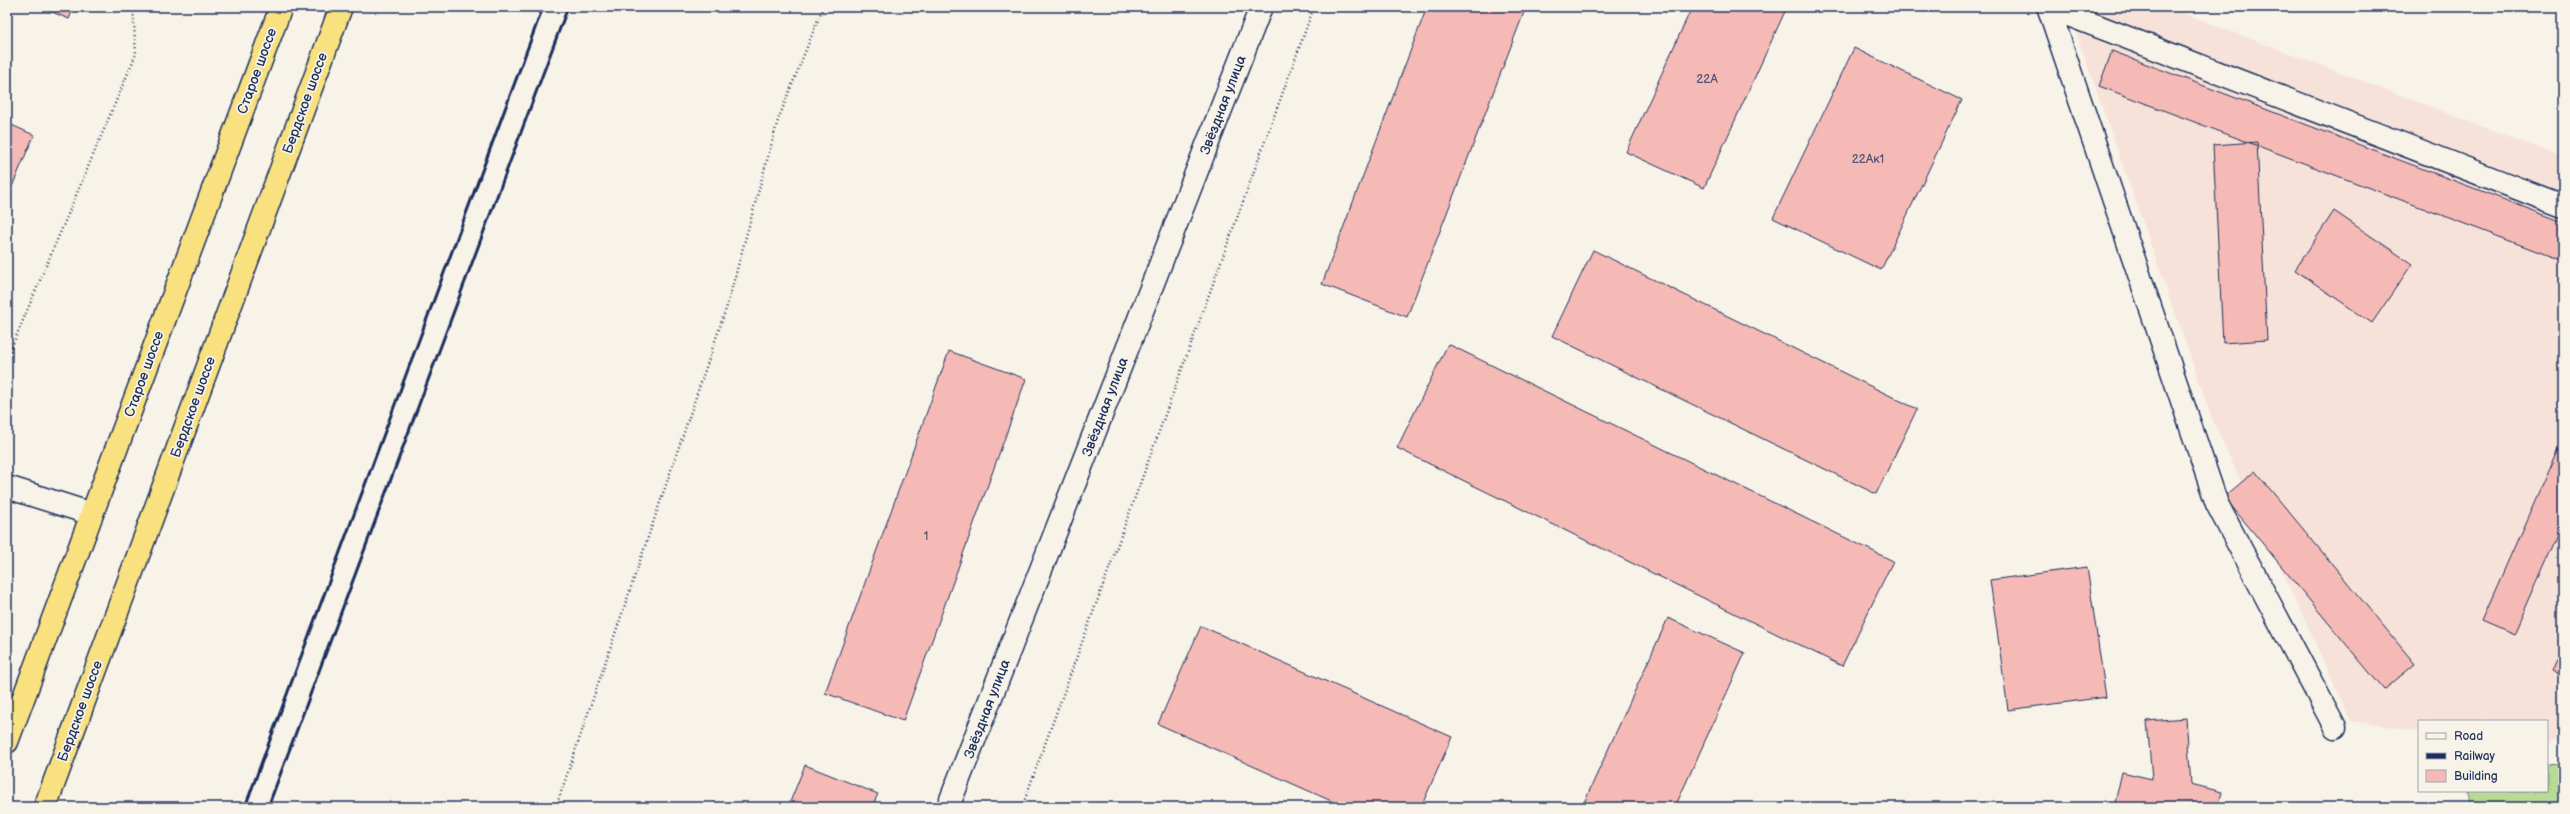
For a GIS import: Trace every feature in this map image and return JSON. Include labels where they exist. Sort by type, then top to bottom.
[{"type":"highway","name":"Старое шоссе","points":[[7,742],[281,7]]},
{"type":"highway","name":"Бердское шоссе","points":[[45,807],[341,7]]},
{"type":"street","name":"Звёздная улица","points":[[948,807],[1261,7]]},
{"type":"street","points":[[2048,8],[2563,206]]},
{"type":"street","points":[[2048,8],[2217,504],[2335,727]]},
{"type":"street","points":[[7,487],[92,514]]},
{"type":"path","points":[[7,358],[136,54],[133,7]]},
{"type":"path","points":[[556,807],[727,306],[778,120],[822,7]]},
{"type":"path","points":[[1022,807],[1314,7]]},
{"type":"shaded area","points":[[2067,7],[2167,7],[2563,157],[2563,736],[2548,744],[2548,720],[2418,720],[2418,731],[2351,721],[2213,421]]},
{"type":"green space","points":[[2548,764],[2563,765],[2563,807],[2471,807],[2469,792],[2548,792]]},
{"type":"building","points":[[40,7],[74,7],[69,19]]},
{"type":"building","points":[[1427,7],[1526,7],[1407,317],[1322,284]]},
{"type":"building","points":[[1692,7],[1787,7],[1704,188],[1626,152]]},
{"type":"building","points":[[1854,48],[1962,100],[1881,270],[1773,218]]},
{"type":"building","points":[[2112,51],[2563,222],[2563,261],[2099,86]]},
{"type":"building","points":[[7,123],[34,135],[11,189],[7,187]]},
{"type":"building","points":[[2257,142],[2267,340],[2223,343],[2213,145]]},
{"type":"building","points":[[2334,211],[2412,264],[2372,323],[2295,270]]},
{"type":"building","points":[[1593,250],[1917,409],[1876,494],[1552,336]]},
{"type":"building","points":[[1448,344],[1893,561],[1842,666],[1397,448]]},
{"type":"building","points":[[949,351],[1026,379],[903,721],[825,693]]},
{"type":"building","points":[[2563,437],[2563,523],[2514,634],[2482,620]]},
{"type":"building","points":[[2255,471],[2415,664],[2384,690],[2224,497]]},
{"type":"building","points":[[2087,567],[2106,697],[2008,710],[1990,580]]},
{"type":"building","points":[[1668,618],[1745,653],[1675,807],[1582,807]]},
{"type":"building","points":[[1201,626],[1452,737],[1421,807],[1345,807],[1158,724]]},
{"type":"building","points":[[2563,643],[2563,677],[2551,671]]},
{"type":"building","points":[[2186,718],[2191,784],[2222,792],[2218,807],[2114,807],[2122,772],[2152,779],[2147,721]]},
{"type":"building","points":[[805,765],[878,794],[872,807],[788,807]]},
{"type":"railway","points":[[245,807],[543,7]]},
{"type":"railway","points":[[268,807],[568,7]]}]
